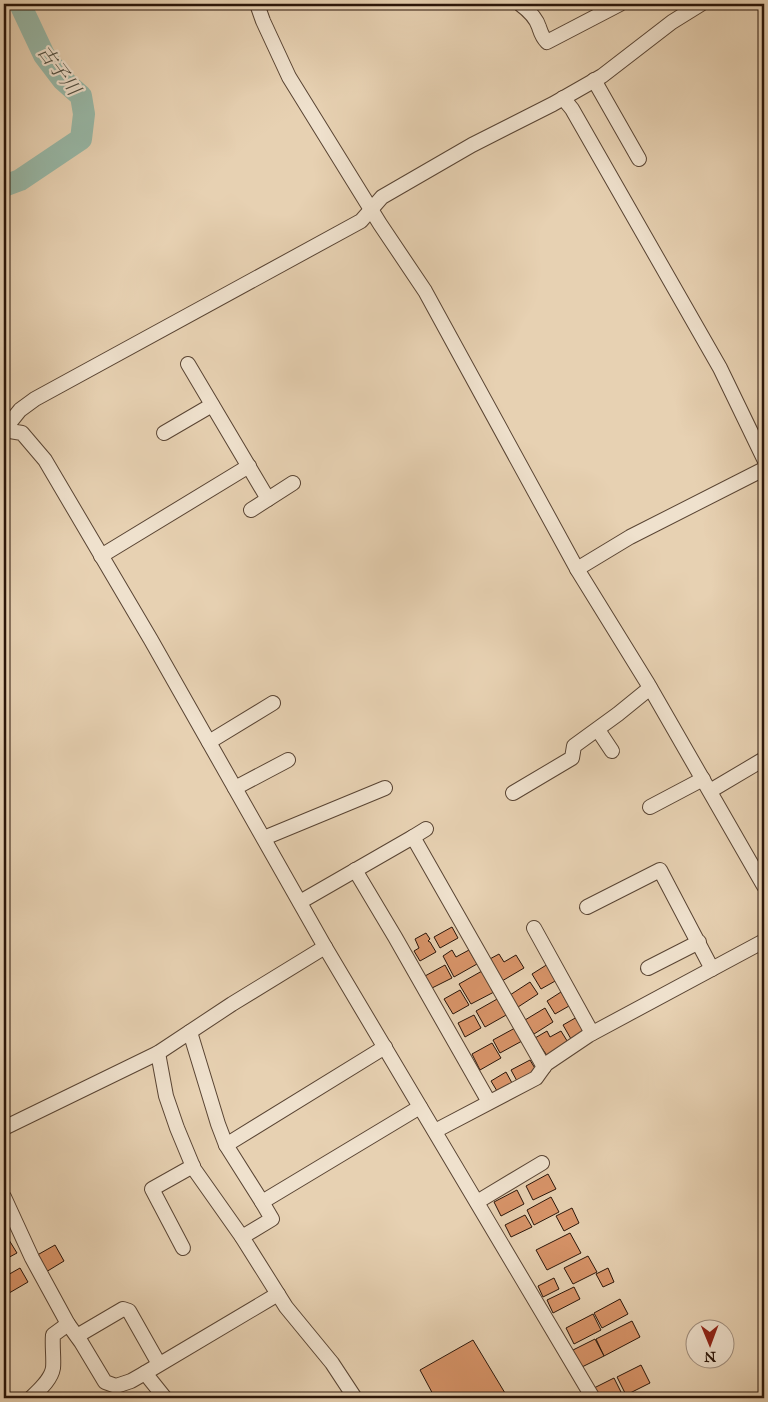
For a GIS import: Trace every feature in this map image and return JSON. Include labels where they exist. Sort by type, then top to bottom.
[{"type":"street","points":[[257,4],[289,77],[371,210],[425,291],[577,569],[650,688],[764,886]]},
{"type":"street","points":[[520,4],[532,14],[541,34],[547,42],[620,4]]},
{"type":"street","points":[[593,1398],[325,947],[209,742],[45,460],[22,433],[4,430],[20,410],[34,399],[361,221],[382,196],[472,145],[594,80],[672,22],[701,4]]},
{"type":"street","points":[[594,80],[639,159]]},
{"type":"street","points":[[563,98],[572,109],[720,368],[764,458]]},
{"type":"street","points":[[188,364],[268,499]]},
{"type":"street","points":[[164,433],[212,404]]},
{"type":"street","points":[[102,556],[249,466]]},
{"type":"street","points":[[577,569],[630,537],[764,469]]},
{"type":"street","points":[[251,510],[293,483]]},
{"type":"street","points":[[513,794],[572,758],[574,746],[598,730],[650,688]]},
{"type":"street","points":[[209,742],[273,704]]},
{"type":"street","points":[[598,730],[612,751]]},
{"type":"street","points":[[710,791],[764,759]]},
{"type":"street","points":[[235,788],[288,760]]},
{"type":"street","points":[[650,807],[702,779]]},
{"type":"street","points":[[264,838],[384,788]]},
{"type":"street","points":[[300,902],[426,829]]},
{"type":"street","points":[[413,837],[544,1067]]},
{"type":"street","points":[[355,870],[489,1102]]},
{"type":"street","points":[[587,907],[660,870],[712,969]]},
{"type":"street","points":[[534,928],[592,1033]]},
{"type":"street","points":[[434,1131],[536,1078],[544,1067],[592,1033],[764,941]]},
{"type":"street","points":[[648,968],[698,942]]},
{"type":"street","points":[[4,1128],[158,1053],[232,1004],[325,947]]},
{"type":"street","points":[[190,1032],[226,1145],[272,1219],[242,1237]]},
{"type":"street","points":[[226,1145],[385,1047]]},
{"type":"street","points":[[158,1053],[166,1096],[193,1166],[242,1237],[286,1308],[332,1363],[355,1398]]},
{"type":"street","points":[[262,1202],[420,1107]]},
{"type":"street","points":[[477,1202],[542,1163]]},
{"type":"street","points":[[184,1248],[152,1189],[193,1166]]},
{"type":"street","points":[[4,1197],[32,1258],[68,1324],[105,1382],[116,1386],[131,1381],[278,1294]]},
{"type":"street","points":[[77,1336],[124,1309],[129,1311],[160,1364]]},
{"type":"street","points":[[31,1398],[49,1378],[53,1368],[52,1347],[54,1335],[68,1324]]},
{"type":"street","points":[[145,1373],[165,1398]]},
{"type":"building","points":[[452,927],[458,938],[440,948],[434,937]]},
{"type":"building","points":[[426,933],[430,939],[428,941],[436,952],[420,961],[414,951],[419,948],[415,939]]},
{"type":"building","points":[[452,950],[456,957],[469,950],[477,964],[454,977],[443,956]]},
{"type":"building","points":[[499,954],[504,962],[516,955],[524,968],[502,981],[488,960]]},
{"type":"building","points":[[548,964],[557,980],[541,989],[532,974]]},
{"type":"building","points":[[445,965],[452,978],[432,988],[425,976]]},
{"type":"building","points":[[482,971],[494,992],[471,1004],[459,984]]},
{"type":"building","points":[[530,982],[538,994],[518,1007],[510,995]]},
{"type":"building","points":[[460,990],[469,1005],[453,1014],[444,999]]},
{"type":"building","points":[[561,992],[569,1006],[555,1014],[547,1001]]},
{"type":"building","points":[[499,998],[508,1014],[485,1027],[476,1011]]},
{"type":"building","points":[[545,1008],[553,1022],[534,1034],[525,1020]]},
{"type":"building","points":[[474,1015],[481,1028],[465,1037],[458,1023]]},
{"type":"building","points":[[577,1017],[585,1030],[571,1039],[563,1025]]},
{"type":"building","points":[[515,1028],[522,1041],[500,1053],[493,1040]]},
{"type":"building","points":[[547,1031],[550,1037],[561,1031],[569,1044],[548,1057],[535,1038]]},
{"type":"building","points":[[492,1043],[501,1058],[480,1070],[472,1054]]},
{"type":"building","points":[[530,1060],[536,1070],[517,1081],[511,1070]]},
{"type":"building","points":[[506,1072],[512,1083],[497,1091],[491,1081]]},
{"type":"building","points":[[548,1174],[556,1189],[533,1200],[526,1186]]},
{"type":"building","points":[[517,1190],[524,1204],[501,1216],[494,1202]]},
{"type":"building","points":[[551,1197],[559,1212],[534,1225],[527,1210]]},
{"type":"building","points":[[572,1208],[579,1223],[564,1231],[556,1216]]},
{"type":"building","points":[[525,1215],[532,1227],[511,1237],[505,1225]]},
{"type":"building","points":[[570,1233],[581,1253],[547,1270],[536,1250]]},
{"type":"building","points":[[9,1240],[17,1253],[4,1260],[4,1243]]},
{"type":"building","points":[[55,1245],[64,1261],[41,1275],[32,1258]]},
{"type":"building","points":[[588,1256],[597,1272],[573,1284],[564,1268]]},
{"type":"building","points":[[20,1268],[28,1282],[4,1296],[4,1271],[6,1276]]},
{"type":"building","points":[[608,1268],[614,1282],[603,1287],[596,1274]]},
{"type":"building","points":[[554,1278],[559,1289],[543,1297],[538,1286]]},
{"type":"building","points":[[574,1287],[580,1299],[553,1313],[547,1300]]},
{"type":"building","points":[[620,1299],[628,1314],[602,1328],[594,1313]]},
{"type":"building","points":[[593,1314],[601,1330],[574,1344],[566,1328]]},
{"type":"building","points":[[632,1321],[640,1337],[604,1356],[596,1339]]},
{"type":"building","points":[[595,1339],[604,1356],[580,1368],[571,1351]]},
{"type":"building","points":[[473,1340],[508,1398],[435,1398],[420,1370]]},
{"type":"building","points":[[641,1365],[650,1383],[626,1395],[617,1377]]},
{"type":"building","points":[[614,1378],[623,1396],[619,1398],[594,1398],[590,1390]]},
{"type":"waterway","name":"古子川","points":[[4,186],[20,180],[81,139],[84,114],[81,96],[63,80],[44,55],[20,4]]}]
